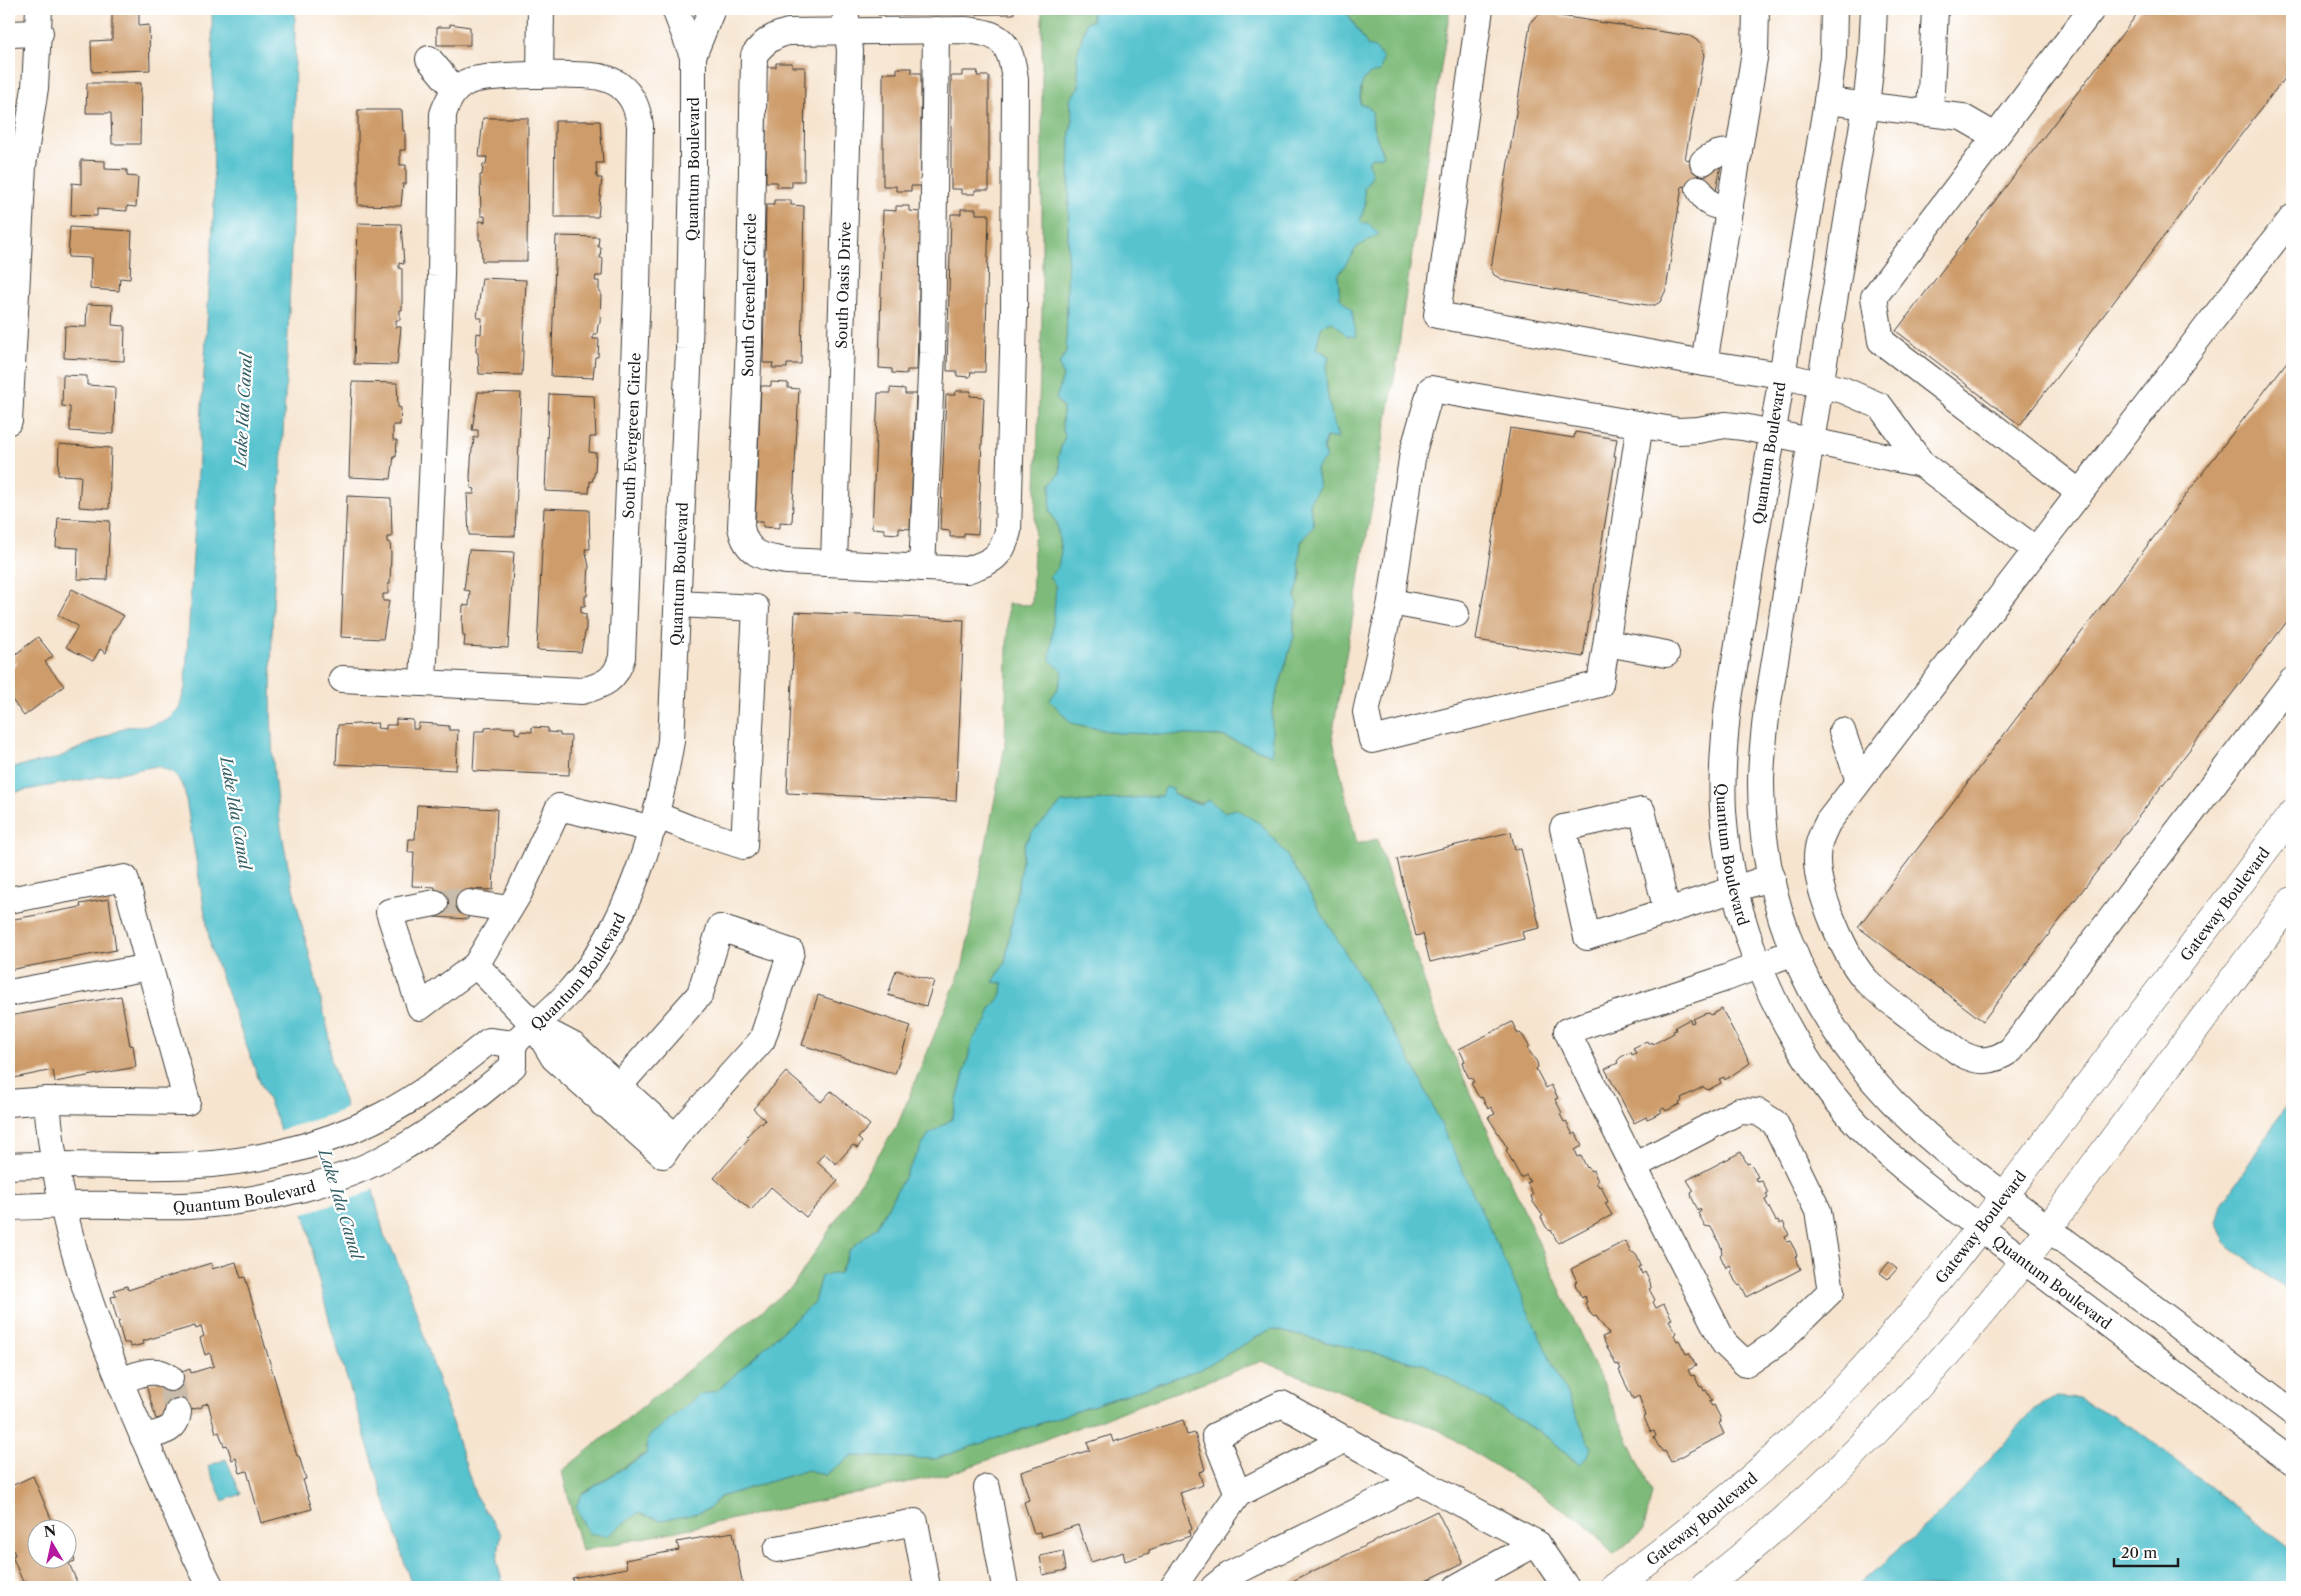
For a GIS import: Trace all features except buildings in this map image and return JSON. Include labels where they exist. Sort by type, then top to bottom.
[{"type":"main road","name":"Gateway Boulevard","points":[[1614,1587],[1724,1503],[1790,1444],[1852,1381],[1910,1316],[2005,1195],[2292,814]]},
{"type":"main road","points":[[1704,1587],[1800,1507],[1872,1437],[1929,1376],[2024,1261],[2048,1226],[2292,901]]},
{"type":"street","points":[[540,75],[541,9]]},
{"type":"street","name":"Quantum Boulevard","points":[[9,1207],[62,1205],[201,1206],[266,1196],[314,1184],[351,1172],[396,1151],[471,1102],[513,1066],[513,1044],[568,992],[593,959],[631,891],[654,822],[671,742],[678,604],[689,349],[693,166],[693,56],[675,9]]},
{"type":"street","name":"Quantum Boulevard","points":[[693,56],[712,9]]},
{"type":"street","points":[[1480,9],[1438,315],[1820,382],[1843,390],[1880,406],[1922,464],[2036,550]]},
{"type":"street","points":[[1704,363],[1756,52],[1756,9]]},
{"type":"street","name":"Quantum Boulevard","points":[[1834,9],[1833,57],[1827,101],[1728,705],[1724,743],[1723,815],[1734,889],[1746,934],[1758,965],[1800,1049],[1847,1113],[1911,1174],[2292,1462]]},
{"type":"street","points":[[1874,9],[1872,52],[1866,106],[1767,709],[1763,747],[1761,785],[1763,823],[1772,878],[1794,952],[1822,1010],[1840,1039],[1869,1077],[1915,1126],[2292,1412]]},
{"type":"street","points":[[1930,113],[1935,9]]},
{"type":"street","points":[[2080,493],[1881,341],[1874,297],[2092,9]]},
{"type":"street","name":"South Greenleaf Circle","points":[[846,20],[936,30],[988,32],[1000,39],[1008,51],[1013,66],[1014,316],[1008,531],[1004,545],[996,556],[985,564],[967,570],[767,558],[757,554],[743,539],[741,527],[749,342],[754,55],[764,43],[775,35],[846,20]]},
{"type":"street","name":"South Oasis Drive","points":[[834,563],[847,198],[850,51],[846,20]]},
{"type":"street","points":[[9,34],[39,21],[35,88],[22,165],[12,302],[9,421]]},
{"type":"street","points":[[922,568],[932,352],[936,30]]},
{"type":"street","points":[[423,682],[441,276],[443,114],[455,90],[429,59]]},
{"type":"street","name":"South Evergreen Circle","points":[[342,679],[582,691],[597,687],[610,680],[619,670],[622,657],[637,292],[638,110],[631,96],[617,84],[601,77],[540,75],[478,77],[455,90]]},
{"type":"street","points":[[1827,101],[1962,117],[1995,136]]},
{"type":"street","points":[[1703,162],[1712,154],[1724,152],[1739,154]]},
{"type":"street","points":[[1699,189],[1705,200],[1716,206],[1730,208]]},
{"type":"street","points":[[2292,218],[1828,822],[1819,839],[1816,859],[1823,894],[1843,944],[1854,965],[1869,983],[1960,1054],[1972,1060],[1986,1062],[2000,1058],[2011,1050],[2292,681]]},
{"type":"street","points":[[1640,424],[1600,684],[1372,740],[1366,712],[1391,602],[1413,452],[1431,389],[1640,424],[1678,431],[1698,430],[1725,425],[1811,440],[1922,464]]},
{"type":"street","points":[[1391,602],[1456,614]]},
{"type":"street","points":[[435,903],[388,912],[420,1007],[476,965],[509,909],[559,807],[692,829],[744,846],[756,608],[678,604]]},
{"type":"street","points":[[1606,643],[1666,654]]},
{"type":"street","points":[[1842,731],[1859,781]]},
{"type":"street","points":[[1667,911],[1642,810],[1563,828],[1587,937],[1772,878]]},
{"type":"street","points":[[9,900],[124,878],[187,1102],[48,1100],[9,1103]]},
{"type":"street","points":[[469,903],[509,909]]},
{"type":"street","points":[[476,965],[534,1025],[554,1058],[611,1094],[669,1146],[762,1040],[791,952],[720,928],[700,994],[611,1094]]},
{"type":"street","points":[[1634,1166],[1739,1111],[1758,1112],[1775,1124],[1818,1211],[1831,1291],[1781,1340],[1746,1364],[1724,1343],[1634,1166],[1567,1031],[1794,952]]},
{"type":"street","points":[[9,993],[149,967]]},
{"type":"street","points":[[9,1166],[169,1166],[255,1158],[321,1140],[384,1114],[449,1073],[489,1041],[513,1044]]},
{"type":"street","points":[[48,1100],[50,1140],[62,1205],[79,1270],[99,1330],[211,1587]]},
{"type":"street","points":[[120,1381],[152,1371],[165,1373],[170,1378]]},
{"type":"street","points":[[1238,1494],[1214,1436],[1282,1404],[1419,1481],[1536,1543],[1566,1587]]},
{"type":"street","points":[[144,1437],[174,1427],[178,1421],[178,1412]]},
{"type":"street","points":[[1173,1587],[1238,1494],[1346,1439]]},
{"type":"street","points":[[1214,1587],[1229,1575],[1419,1481]]},
{"type":"street","points":[[987,1488],[1005,1587]]},
{"type":"street","points":[[776,1549],[915,1522],[927,1587]]},
{"type":"street","points":[[1457,1587],[1536,1543]]},
{"type":"green space","points":[[1042,9],[1092,9],[1092,21],[1077,56],[1079,86],[1070,100],[1073,121],[1070,131],[1066,353],[1059,364],[1063,376],[1056,399],[1063,407],[1062,426],[1065,436],[1058,457],[1060,473],[1051,484],[1050,511],[1057,524],[1061,552],[1050,660],[1063,672],[1058,688],[1051,700],[1071,723],[1117,733],[1222,736],[1271,755],[1272,710],[1294,636],[1294,616],[1298,606],[1295,597],[1301,575],[1299,563],[1301,542],[1314,525],[1309,503],[1319,487],[1316,469],[1327,437],[1338,439],[1327,387],[1326,377],[1329,356],[1316,348],[1321,328],[1327,322],[1333,322],[1347,336],[1352,310],[1340,298],[1338,276],[1357,247],[1363,223],[1360,220],[1365,206],[1364,189],[1372,175],[1369,161],[1372,157],[1383,155],[1373,127],[1372,111],[1360,105],[1362,80],[1370,72],[1368,46],[1347,13],[1347,9],[1450,9],[1398,356],[1332,736],[1357,844],[1377,839],[1436,1017],[1652,1492],[1644,1530],[1613,1555],[1588,1525],[1439,1430],[1262,1361],[952,1473],[581,1551],[562,1471],[793,1286],[897,1126],[963,965],[1005,746],[1008,604],[1032,605],[1042,315]],"holes":[[[1173,793],[1179,797],[1212,806],[1224,812],[1230,812],[1579,1465],[1549,1438],[1426,1365],[1271,1329],[1201,1369],[935,1459],[852,1456],[825,1475],[807,1470],[720,1497],[709,1509],[661,1520],[582,1494],[646,1453],[700,1394],[717,1391],[814,1302],[821,1276],[840,1273],[849,1251],[877,1226],[928,1135],[952,1119],[973,1039],[987,1021],[991,1008],[1002,994],[1004,983],[993,982],[1005,963],[1025,844],[1033,831],[1062,803],[1161,796]]]},
{"type":"water","name":"Lake Ida Canal","points":[[212,9],[295,9],[290,275],[271,679],[271,719],[276,795],[295,898],[329,1034],[331,1061],[374,1194],[384,1235],[410,1293],[476,1497],[501,1534],[497,1562],[504,1587],[412,1587],[333,1334],[315,1266],[310,1234],[277,1120],[259,1080],[211,949],[184,788],[174,773],[157,766],[10,793],[9,791],[9,768],[55,759],[126,727],[152,725],[167,720],[179,708],[185,688],[214,208]]},
{"type":"water","points":[[1092,9],[1347,9],[1347,13],[1368,46],[1375,48],[1383,58],[1380,72],[1368,75],[1362,82],[1360,99],[1360,105],[1367,105],[1372,111],[1373,127],[1383,156],[1372,157],[1369,161],[1372,175],[1364,189],[1365,206],[1360,220],[1363,223],[1368,223],[1379,234],[1357,247],[1338,276],[1340,298],[1352,310],[1356,337],[1347,336],[1333,322],[1327,322],[1321,328],[1316,348],[1329,356],[1326,377],[1327,387],[1338,439],[1326,437],[1323,447],[1326,458],[1316,469],[1319,487],[1309,503],[1314,525],[1301,542],[1299,563],[1301,575],[1295,597],[1298,606],[1294,616],[1294,636],[1272,710],[1272,755],[1222,736],[1117,733],[1071,723],[1050,700],[1058,688],[1063,672],[1050,660],[1056,586],[1049,577],[1058,567],[1061,552],[1057,524],[1050,511],[1051,484],[1060,473],[1058,457],[1065,436],[1062,426],[1063,407],[1056,399],[1063,376],[1059,364],[1066,353],[1070,131],[1073,120],[1070,100],[1079,86],[1077,56],[1086,22],[1092,21]]},
{"type":"water","points":[[1166,787],[1173,789],[1173,793],[1181,799],[1201,804],[1209,800],[1224,812],[1236,809],[1261,824],[1284,851],[1415,1068],[1592,1449],[1580,1465],[1549,1438],[1426,1365],[1271,1329],[1201,1369],[935,1459],[852,1456],[825,1475],[807,1470],[720,1497],[709,1509],[686,1516],[661,1520],[638,1513],[607,1536],[588,1533],[576,1506],[582,1494],[646,1454],[648,1437],[700,1394],[717,1391],[814,1302],[821,1276],[840,1273],[849,1251],[877,1226],[928,1135],[952,1119],[973,1039],[987,1021],[991,1008],[1002,994],[1003,983],[993,982],[1005,963],[1025,843],[1033,831],[1062,803],[1161,796]]},
{"type":"water","points":[[2292,1097],[2292,1293],[2226,1244],[2217,1223],[2222,1205]]},
{"type":"water","points":[[2057,1397],[2080,1399],[2137,1430],[2292,1550],[2292,1587],[1856,1587],[1941,1513],[2035,1408]]},
{"type":"water","points":[[226,1459],[241,1494],[223,1501],[208,1466]]},
{"type":"pier","points":[[349,1107],[375,1188],[359,1196],[301,1214],[277,1131],[333,1114]]},
{"type":"tunnel","points":[[435,903],[452,901],[469,903]]},
{"type":"tunnel","points":[[170,1378],[178,1412]]}]
